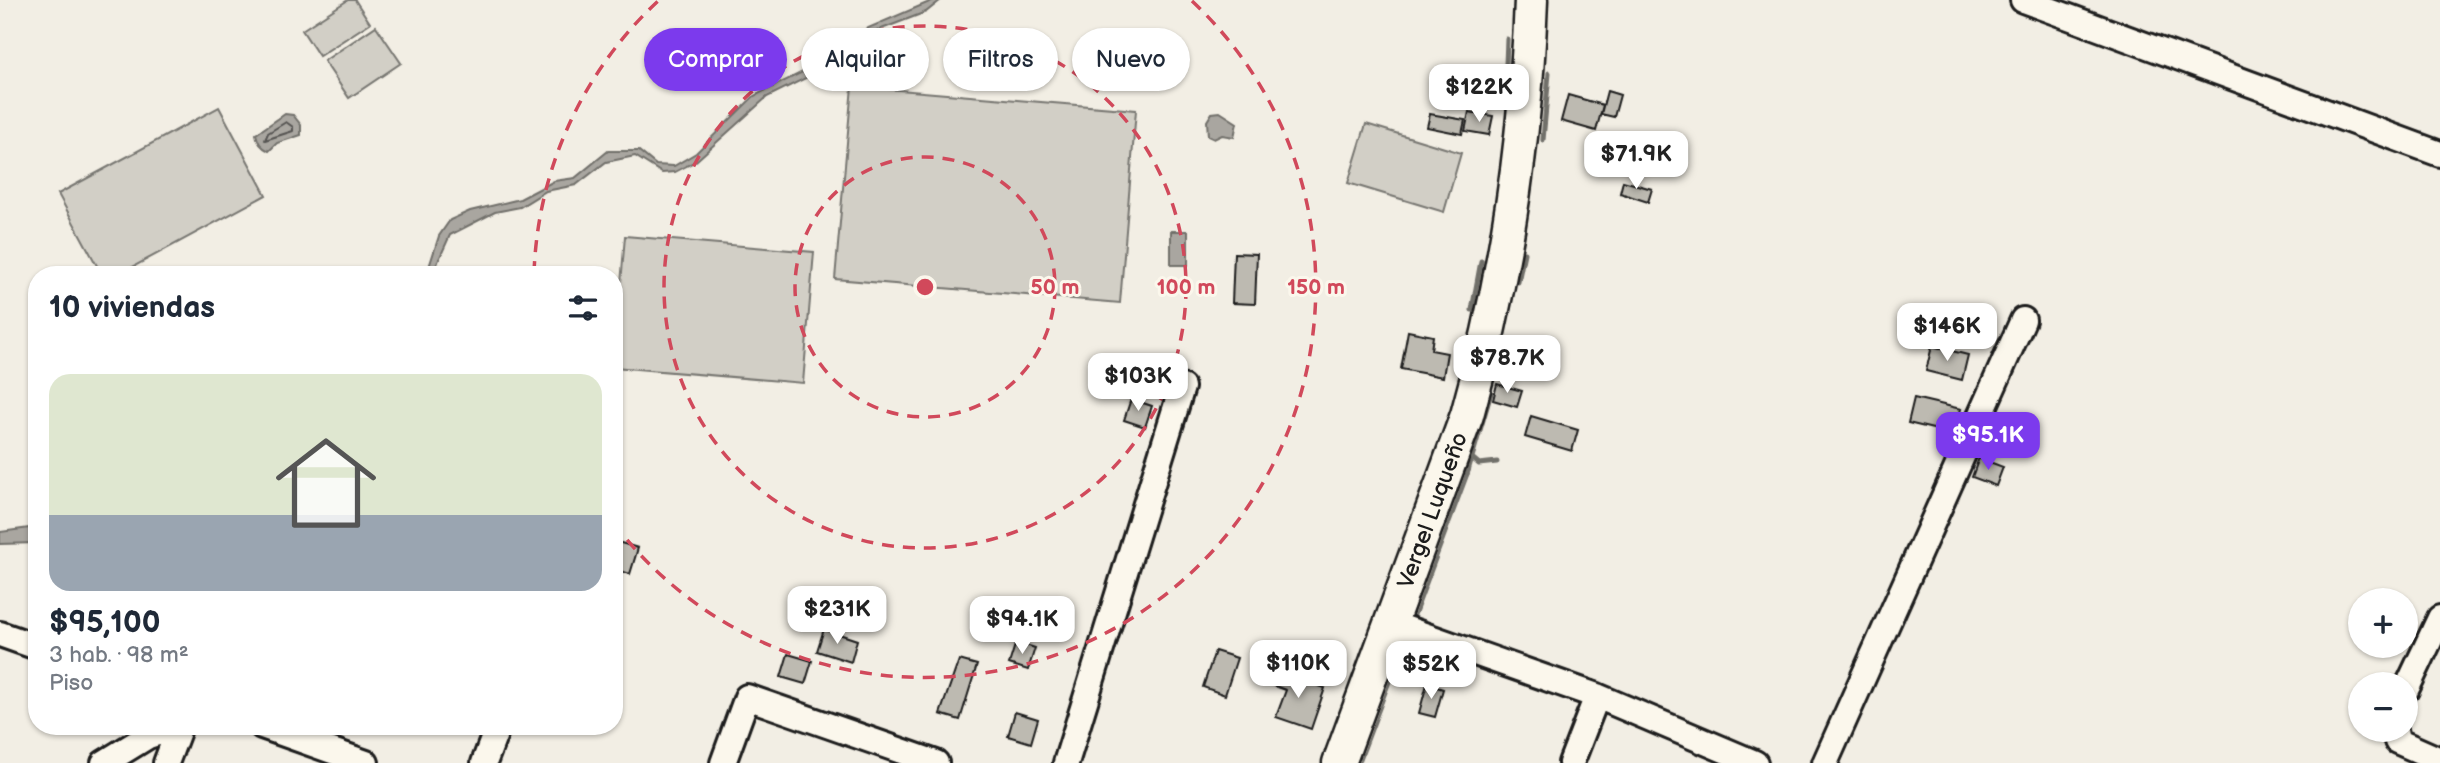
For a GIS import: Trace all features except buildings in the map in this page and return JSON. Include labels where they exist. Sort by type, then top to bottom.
[{"type":"main road","name":"Vergel Luqueño","points":[[1339,763],[1403,628],[1467,415],[1497,299],[1517,182],[1531,0]]},
{"type":"street","points":[[2023,0],[2440,154]]},
{"type":"street","points":[[1825,763],[2023,320]]},
{"type":"street","points":[[1066,763],[1182,387]]},
{"type":"street","points":[[2414,672],[2440,618]]},
{"type":"street","points":[[1403,628],[1597,696],[1755,763]]},
{"type":"street","points":[[0,634],[28,644]]},
{"type":"street","points":[[723,763],[747,696],[936,763]]},
{"type":"street","points":[[1571,763],[1597,696]]},
{"type":"street","points":[[104,763],[151,735]]},
{"type":"street","points":[[166,763],[177,735]]},
{"type":"street","points":[[287,735],[366,763]]},
{"type":"street","points":[[484,763],[495,735]]},
{"type":"street","points":[[2400,742],[2440,761]]},
{"type":"shaded area","points":[[348,0],[355,0],[370,23],[319,56],[302,30]]},
{"type":"shaded area","points":[[376,26],[401,63],[349,98],[324,61]]},
{"type":"shaded area","points":[[852,91],[911,91],[1136,110],[1120,303],[835,279]]},
{"type":"shaded area","points":[[219,107],[266,195],[135,266],[97,266],[58,194]]},
{"type":"shaded area","points":[[1366,124],[1461,153],[1444,212],[1348,183]]},
{"type":"shaded area","points":[[625,236],[814,252],[803,383],[623,368]]},
{"type":"water","points":[[934,0],[941,0],[926,12],[884,28],[868,28]]},
{"type":"water","points":[[801,73],[801,80],[787,87],[787,80]]},
{"type":"water","points":[[764,91],[779,91],[767,97],[696,161],[675,172],[662,173],[635,156],[606,162],[576,185],[546,191],[520,207],[495,212],[450,235],[436,266],[429,266],[439,236],[450,220],[470,211],[520,199],[554,181],[575,178],[608,151],[639,151],[656,165],[674,166],[696,153],[754,96]]},
{"type":"water","points":[[1220,112],[1237,123],[1234,137],[1222,135],[1214,139],[1208,136],[1207,121],[1212,113]]},
{"type":"water","points":[[285,114],[293,115],[301,125],[301,135],[277,143],[269,151],[260,144],[256,134]]},
{"type":"water","points":[[1171,231],[1188,231],[1188,265],[1171,265]]},
{"type":"water","points":[[1468,469],[1470,470],[1360,763]]},
{"type":"water","points":[[28,528],[28,543],[0,544],[0,532]]},
{"type":"waterway","points":[[1506,64],[1507,39]]},
{"type":"waterway","points":[[1543,140],[1549,73]]},
{"type":"waterway","points":[[1518,282],[1524,253]]},
{"type":"waterway","points":[[1472,310],[1481,261]]},
{"type":"waterway","points":[[1467,474],[1491,393]]},
{"type":"waterway","points":[[1472,458],[1479,464],[1497,462]]}]
